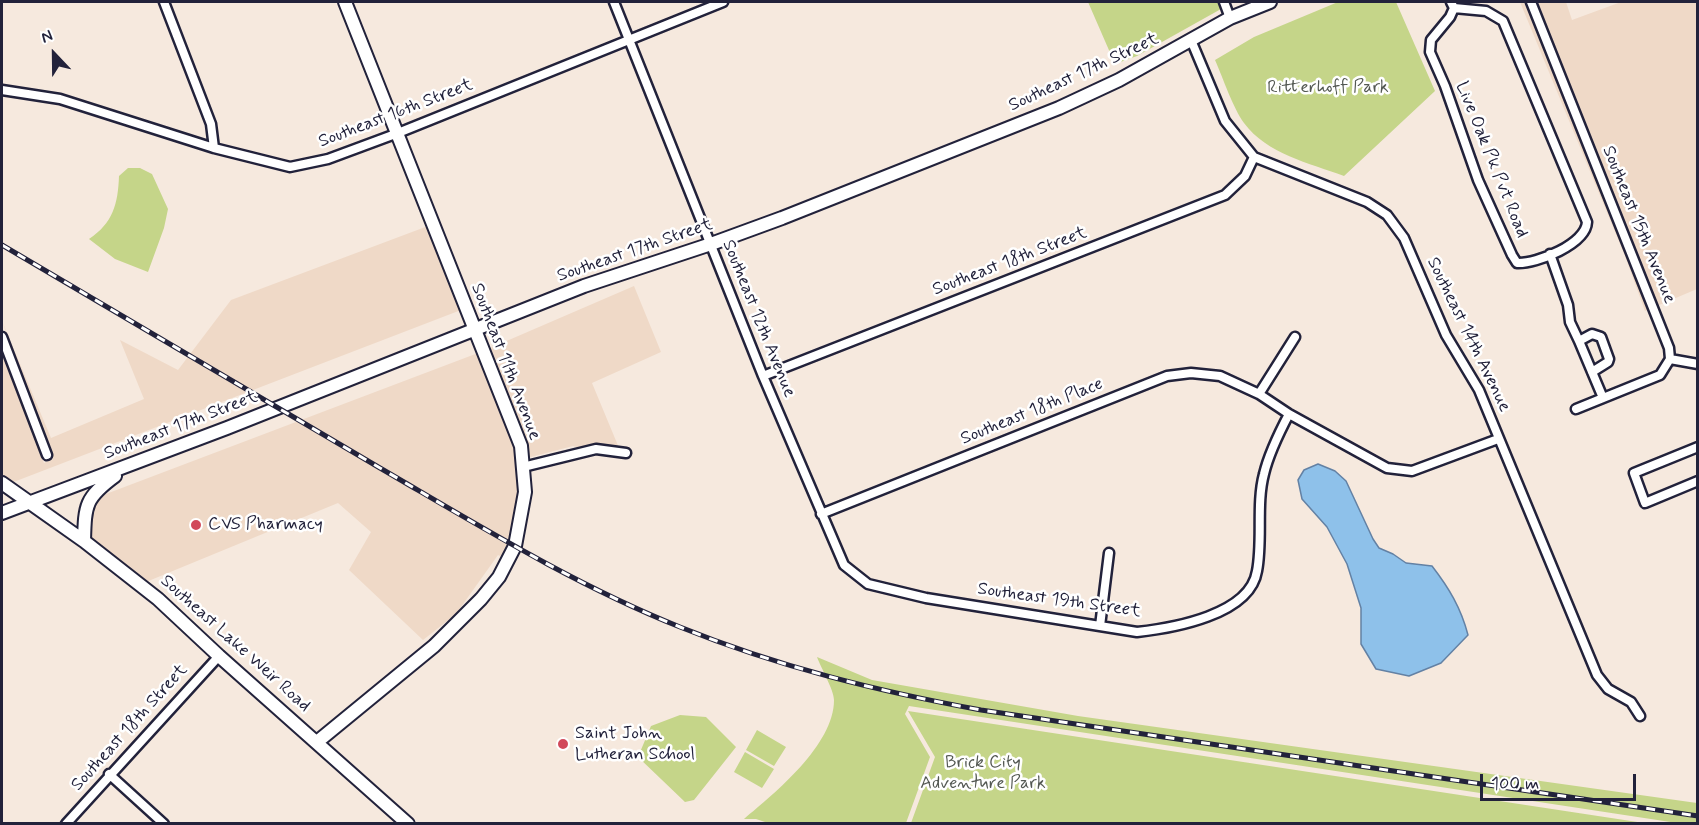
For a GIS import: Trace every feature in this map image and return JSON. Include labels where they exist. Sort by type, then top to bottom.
[{"type":"main road","name":"Southeast 11th Avenue","points":[[317,742],[434,646],[481,599],[499,577],[515,546],[525,492],[521,446],[345,2]]},
{"type":"main road","name":"Southeast 17th Street","points":[[2,513],[126,467],[584,285],[711,244],[1059,108],[1119,80],[1230,18],[1270,2]]},
{"type":"main road","points":[[84,541],[86,508],[91,496],[126,467]]},
{"type":"main road","name":"Southeast Lake Weir Road","points":[[2,483],[84,541],[158,599],[408,824]]},
{"type":"street","points":[[164,2],[211,124],[214,148]]},
{"type":"street","name":"Southeast 12th Avenue","points":[[614,2],[763,376],[821,514]]},
{"type":"street","name":"Southeast 16th Street","points":[[2,90],[60,99],[214,148],[290,167],[328,159],[398,133],[723,2]]},
{"type":"street","points":[[1224,2],[1230,18]]},
{"type":"street","name":"Southeast 15th Avenue","points":[[1530,2],[1669,348],[1670,359]]},
{"type":"street","name":"Live Oak Pk Pvt Road","points":[[1453,5],[1486,11],[1503,21],[1587,222],[1587,229],[1573,244],[1530,264],[1517,263],[1512,255],[1478,180],[1430,51],[1431,40],[1450,17],[1453,5]]},
{"type":"street","name":"Southeast 14th Avenue","points":[[1191,40],[1225,121],[1254,157],[1367,202],[1387,215],[1404,238],[1446,335],[1479,390],[1597,675],[1608,688],[1630,702],[1640,716]]},
{"type":"street","name":"Southeast 18th Street","points":[[763,376],[1225,195],[1245,176],[1254,157]]},
{"type":"street","points":[[1550,254],[1568,305],[1570,322],[1603,398]]},
{"type":"street","points":[[1579,341],[1592,334],[1601,337],[1609,358],[1608,362],[1592,372]]},
{"type":"street","points":[[2,337],[47,455]]},
{"type":"street","points":[[1259,394],[1295,337]]},
{"type":"street","points":[[1576,409],[1660,375],[1670,359],[1698,364]]},
{"type":"street","name":"Southeast 18th Place","points":[[821,514],[1167,376],[1191,373],[1220,376],[1259,394],[1288,414],[1387,468],[1412,471],[1498,439]]},
{"type":"street","name":"Southeast 19th Street","points":[[821,514],[844,565],[867,584],[926,598],[1137,632],[1169,628],[1226,608],[1246,594],[1257,573],[1263,475],[1272,447],[1288,414]]},
{"type":"street","points":[[1698,447],[1634,473],[1645,503],[1698,481]]},
{"type":"street","points":[[523,467],[596,449],[626,453]]},
{"type":"street","points":[[1100,626],[1109,553]]},
{"type":"street","name":"Southeast 18th Street","points":[[66,824],[109,774],[219,656]]},
{"type":"street","points":[[109,774],[164,824]]},
{"type":"shaded area","points":[[1520,2],[1566,2],[1572,20],[1621,2],[1697,2],[1697,289],[1645,311],[1625,256]]},
{"type":"shaded area","points":[[428,226],[461,310],[11,483],[2,476],[2,352],[44,463],[53,459],[2,321],[51,438],[144,399],[120,340],[178,370],[231,300]]},
{"type":"shaded area","points":[[634,286],[661,352],[592,383],[619,448],[595,452],[573,446],[527,458],[488,349]]},
{"type":"shaded area","points":[[478,353],[515,447],[520,492],[511,538],[502,557],[498,555],[456,614],[423,640],[349,570],[371,532],[338,503],[146,582],[90,538],[92,510],[98,497]]},
{"type":"green space","points":[[1088,2],[1218,2],[1221,9],[1137,56],[1115,64]]},
{"type":"green space","name":"Ritterhoff Park","points":[[1338,2],[1396,2],[1435,91],[1344,176],[1277,150],[1253,134],[1236,109],[1215,60],[1254,37]]},
{"type":"green space","points":[[128,168],[140,168],[152,174],[168,209],[164,228],[148,272],[115,259],[89,239],[104,226],[113,212],[119,176]]},
{"type":"green space","points":[[817,657],[872,680],[1078,716],[1697,803],[1697,823],[1677,823],[909,706],[905,714],[930,757],[906,823],[771,824],[756,819],[744,819],[801,767],[824,734],[831,717],[834,700]]},
{"type":"green space","name":"Brick City Adventure Park","points":[[908,711],[1644,823],[911,823],[935,757]]},
{"type":"green space","points":[[680,715],[706,717],[736,747],[694,800],[685,802],[638,757],[651,726]]},
{"type":"green space","points":[[757,730],[786,747],[774,766],[746,750]]},
{"type":"green space","points":[[745,752],[774,769],[762,788],[734,772]]},
{"type":"water","points":[[1318,464],[1335,471],[1346,481],[1379,548],[1406,563],[1432,566],[1449,590],[1462,616],[1468,635],[1441,663],[1409,676],[1376,669],[1361,644],[1361,608],[1347,564],[1327,527],[1302,499],[1298,480],[1304,470]]},
{"type":"railway","points":[[2,245],[527,553],[641,610],[754,654],[866,686],[981,710],[1698,816]]},
{"type":"place","name":"CVS Pharmacy","points":[[196,525]]},
{"type":"place","name":"Saint John Lutheran School","points":[[563,744]]}]
